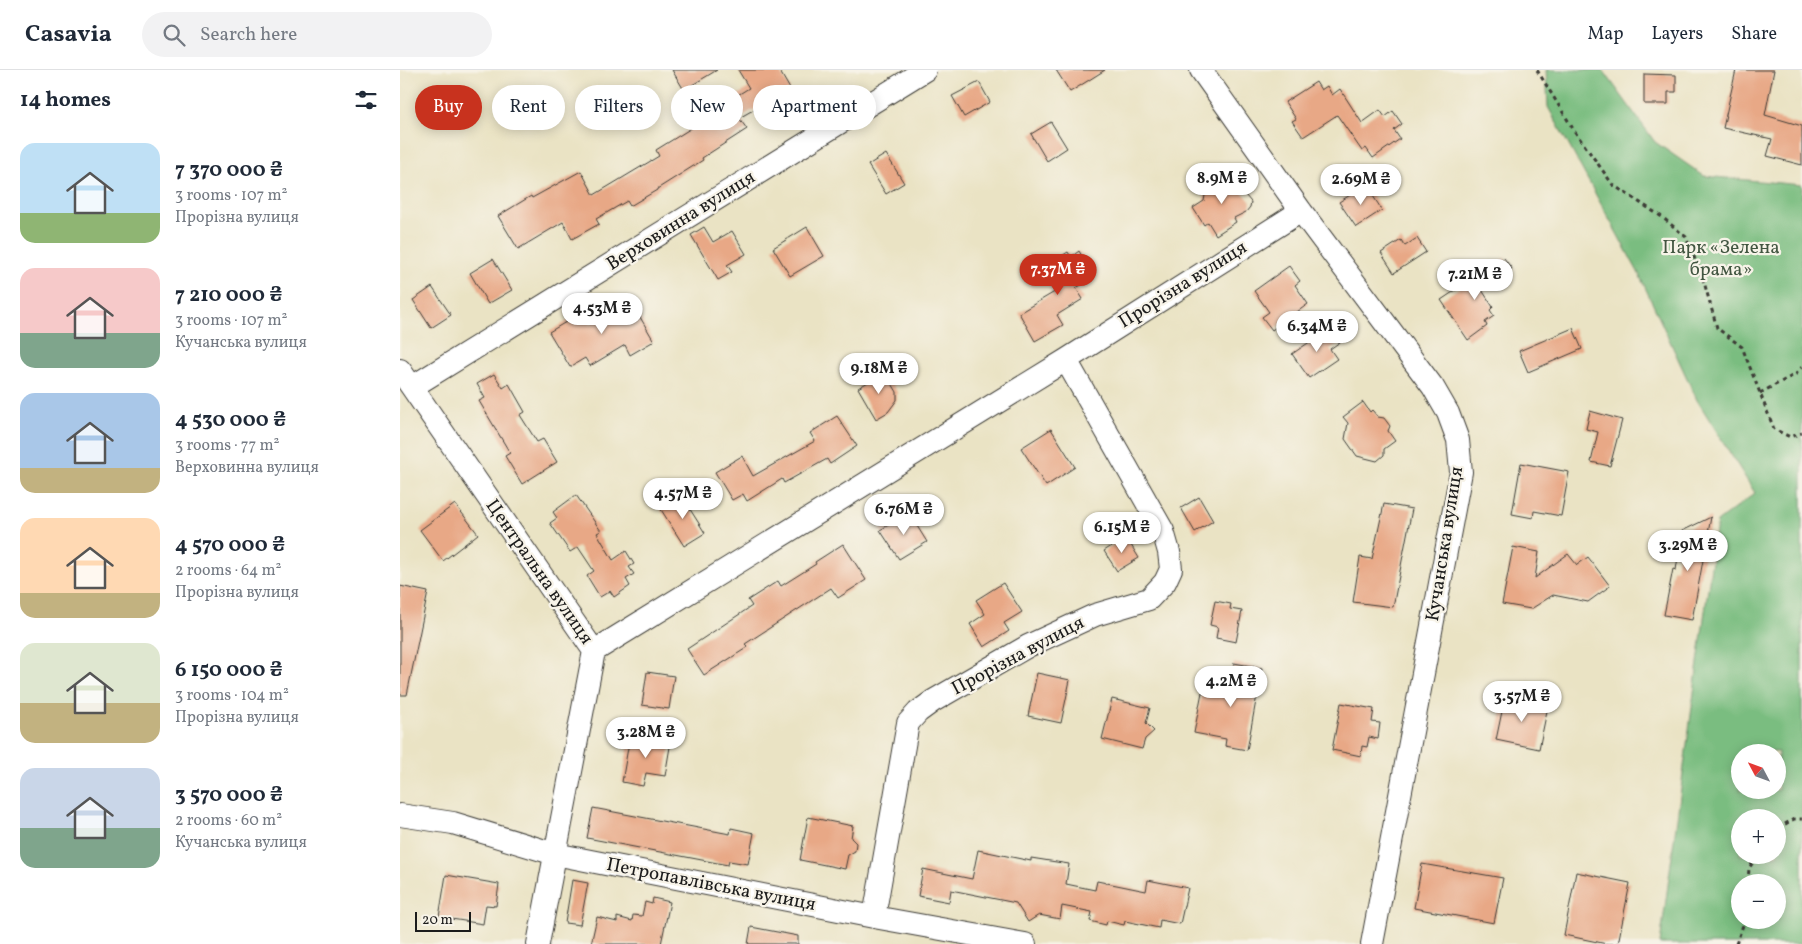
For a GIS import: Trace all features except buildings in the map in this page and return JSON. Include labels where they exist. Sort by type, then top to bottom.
[{"type":"street","name":"Верховинна вулиця","points":[[406,379],[925,70]]},
{"type":"street","name":"Кучанська вулиця","points":[[1201,70],[1302,211],[1433,387],[1448,414],[1458,440],[1461,472],[1372,944]]},
{"type":"street","name":"Прорізна вулиця","points":[[594,651],[1066,360],[1302,211]]},
{"type":"street","name":"Прорізна вулиця","points":[[874,917],[908,723],[918,712],[933,701],[1028,646],[1095,615],[1149,599],[1165,582],[1171,569],[1169,552],[1163,531],[1066,360]]},
{"type":"street","name":"Центральна вулиця","points":[[406,379],[594,651],[538,944]]},
{"type":"street","name":"Петропавлівська вулиця","points":[[400,815],[453,823],[555,854],[874,917],[1024,944]]},
{"type":"path","points":[[1537,70],[1575,132],[1613,185],[1662,217],[1686,237],[1704,282],[1717,328],[1742,347],[1774,429],[1790,437],[1802,433]]},
{"type":"path","points":[[1760,393],[1796,374],[1802,368]]},
{"type":"path","points":[[1786,824],[1794,820],[1802,820]]},
{"type":"path","points":[[1736,944],[1742,929]]},
{"type":"green space","name":"Парк «Зелена брама»","points":[[1546,70],[1603,70],[1655,142],[1704,176],[1802,185],[1802,944],[1660,944],[1717,522],[1755,493],[1697,400],[1638,272],[1548,107]]}]
